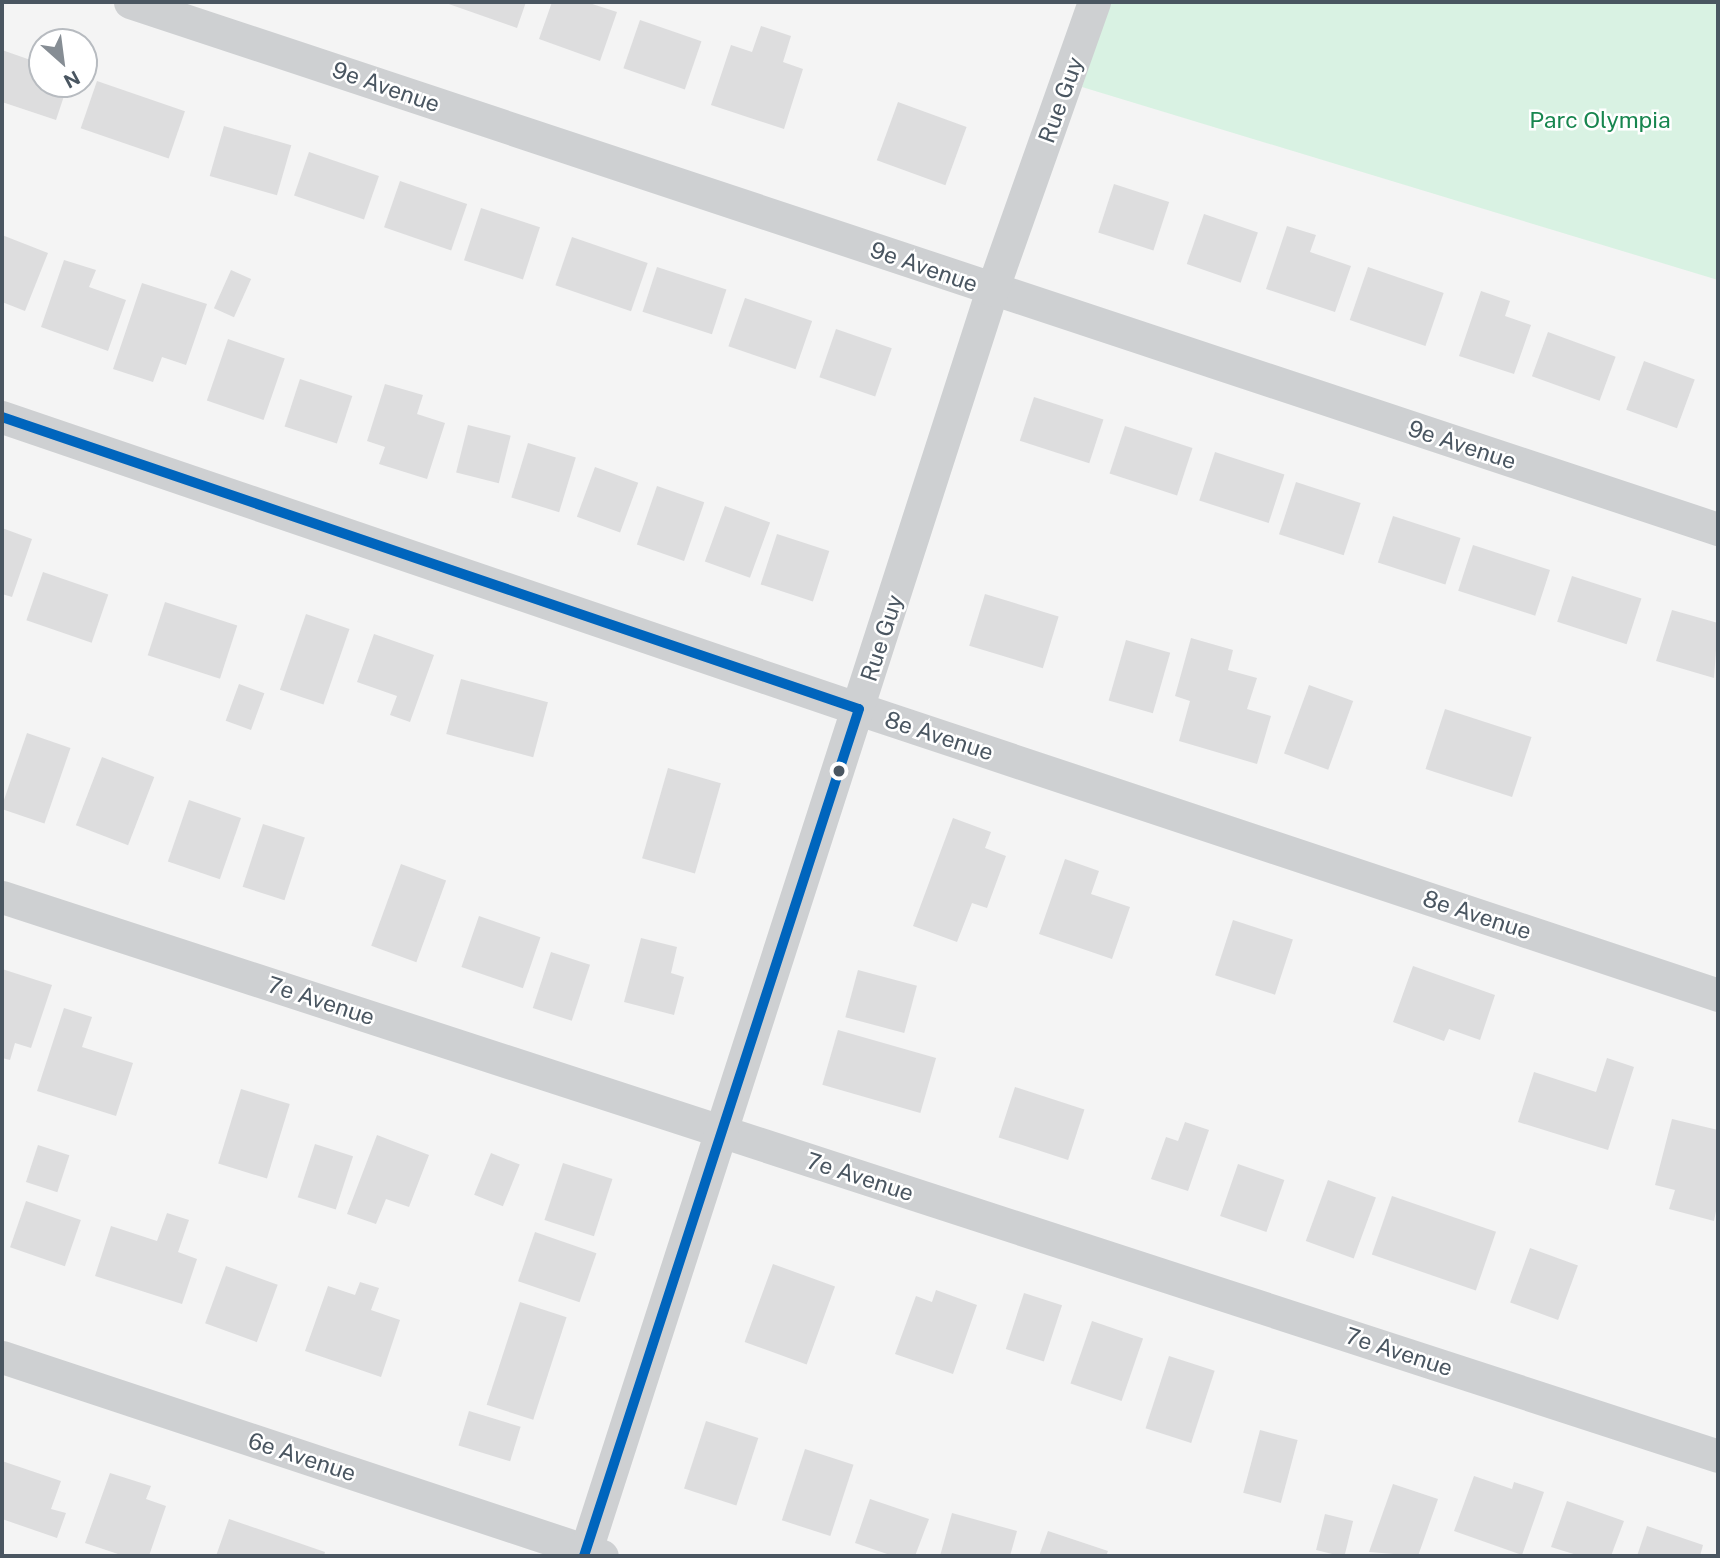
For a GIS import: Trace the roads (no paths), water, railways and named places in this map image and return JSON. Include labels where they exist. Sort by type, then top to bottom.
[{"type":"street","name":"9e Avenue","points":[[130,2],[1718,529]]},
{"type":"street","name":"Rue Guy","points":[[591,1555],[721,1132],[992,290],[1094,2]]},
{"type":"street","name":"8e Avenue","points":[[2,416],[859,709],[1718,995]]},
{"type":"street","name":"7e Avenue","points":[[2,897],[1718,1456]]},
{"type":"street","name":"6e Avenue","points":[[2,1357],[591,1555]]},
{"type":"park label","name":"Parc Olympia","points":[[1600,120]]}]
